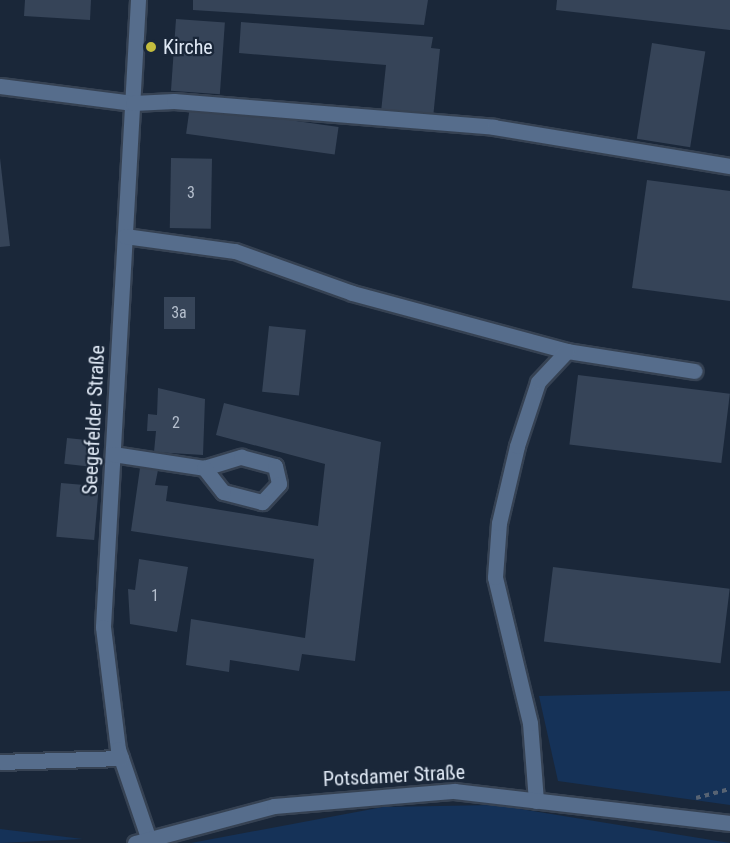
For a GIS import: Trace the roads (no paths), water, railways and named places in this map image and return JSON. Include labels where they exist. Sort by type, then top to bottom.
[{"type":"street","name":"Seegefelder Straße","points":[[138,0],[103,627],[121,758],[144,841]]},
{"type":"street","points":[[0,86],[133,103],[174,101],[494,127],[730,166]]},
{"type":"street","points":[[125,236],[235,250],[352,293],[567,351],[693,371]]},
{"type":"street","points":[[536,801],[530,723],[495,577],[499,523],[516,446],[538,382],[567,351]]},
{"type":"street","points":[[113,454],[204,468],[229,458],[259,460],[275,466],[279,484],[262,502],[223,492],[204,468]]},
{"type":"street","points":[[0,762],[121,758]]},
{"type":"street","name":"Potsdamer Straße","points":[[144,841],[263,809],[367,795],[454,791],[730,823]]},
{"type":"place","name":"Kirche","points":[[151,47]]}]
